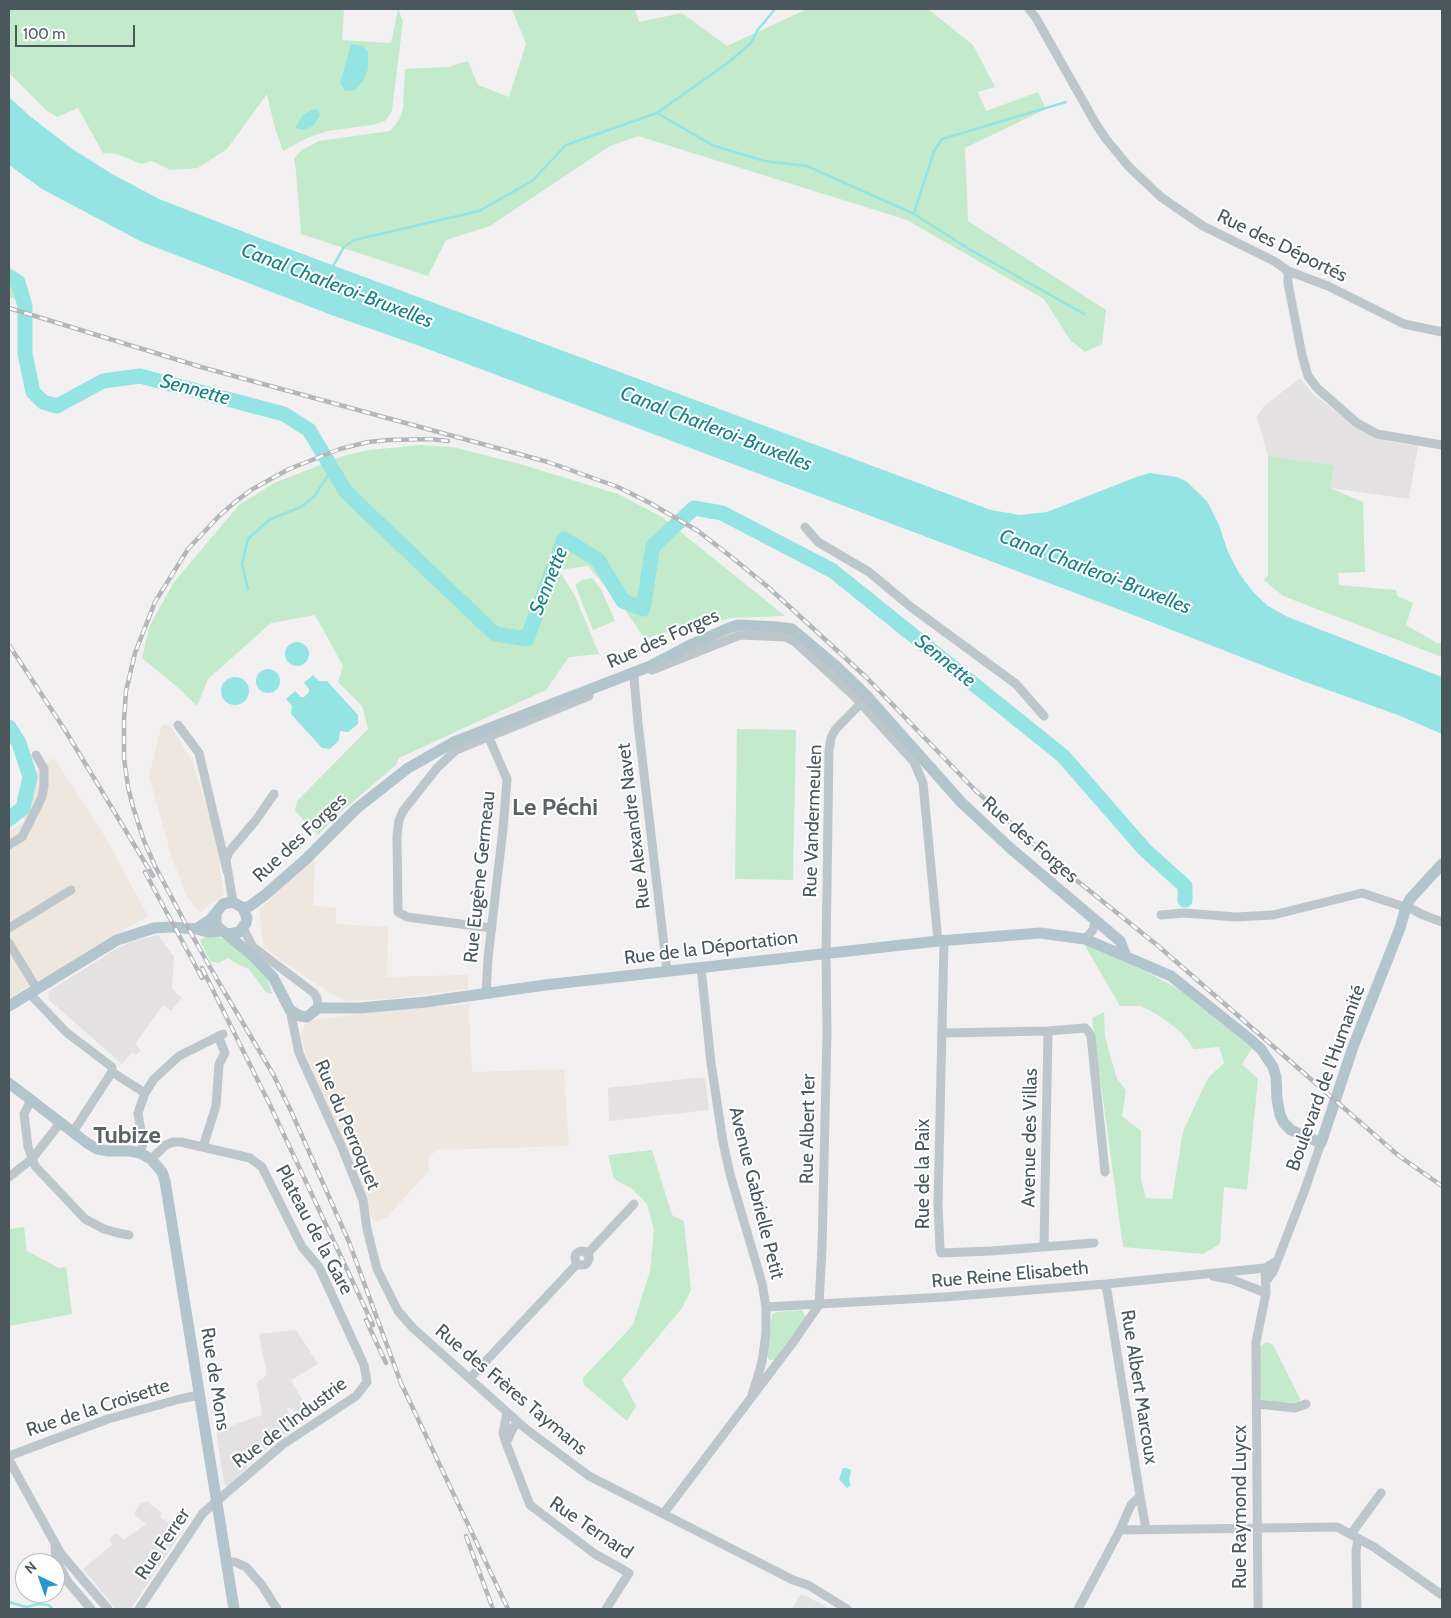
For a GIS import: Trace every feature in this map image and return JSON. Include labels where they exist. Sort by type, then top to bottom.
[{"type":"main road","name":"Rue des Forges","points":[[238,905],[250,906],[265,895],[305,860],[356,809],[408,768],[454,742],[630,674],[690,645],[738,625],[777,627],[792,629],[836,666],[865,694],[961,802],[989,829],[1120,941],[1126,956]]},
{"type":"main road","name":"Boulevard de l'Humanité","points":[[1321,1143],[1353,1047],[1397,936],[1406,907],[1410,899],[1442,864]]},
{"type":"main road","points":[[9,1006],[117,940],[154,928],[171,927],[196,928],[208,932],[234,934],[243,928],[247,918],[238,905],[223,904],[210,920],[196,928]]},
{"type":"main road","points":[[216,913],[216,923],[223,932],[252,955],[273,977],[290,1010],[300,1016],[307,1017],[318,1008]]},
{"type":"main road","name":"Rue de la Déportation","points":[[318,1008],[360,1008],[426,1002],[667,971],[941,941],[1040,933],[1085,939]]},
{"type":"main road","points":[[1085,939],[1171,976],[1256,1044],[1270,1060],[1273,1067],[1279,1107],[1284,1123],[1291,1130],[1321,1143]]},
{"type":"main road","points":[[9,1083],[97,1149],[130,1151],[145,1156]]},
{"type":"main road","name":"Rue de Mons","points":[[145,1156],[162,1172],[165,1181],[234,1609]]},
{"type":"street","name":"Rue des Déportés","points":[[1029,9],[1067,70],[1096,124],[1145,184],[1161,197],[1203,226],[1274,261],[1288,271],[1328,286],[1404,324],[1442,332]]},
{"type":"street","points":[[1288,271],[1288,283],[1302,355],[1308,376],[1317,388],[1357,423],[1377,434],[1442,445]]},
{"type":"street","points":[[805,526],[818,542],[869,572],[911,607],[1016,684],[1044,716]]},
{"type":"street","name":"Rue des Forges","points":[[492,928],[407,917],[398,912],[397,836],[399,820],[437,768],[456,750],[467,745],[483,738],[489,738],[740,635],[786,637],[795,642],[862,703],[914,762],[922,783],[941,941]]},
{"type":"street","name":"Rue Alexandre Navet","points":[[634,678],[667,971]]},
{"type":"street","name":"Rue Vandermeulen","points":[[826,953],[829,750],[831,738],[835,730],[862,703]]},
{"type":"street","points":[[178,725],[199,753],[227,871],[238,905]]},
{"type":"street","name":"Rue Eugène Germeau","points":[[486,993],[507,779],[489,738]]},
{"type":"street","points":[[454,742],[467,745]]},
{"type":"street","points":[[9,845],[22,837],[42,797],[44,770],[36,755]]},
{"type":"street","points":[[914,762],[930,766]]},
{"type":"street","points":[[227,871],[226,860],[229,852],[256,820],[274,794]]},
{"type":"street","points":[[9,928],[71,890]]},
{"type":"street","points":[[1161,915],[1184,913],[1236,917],[1273,915],[1362,893],[1406,907],[1442,922]]},
{"type":"street","points":[[1085,939],[1093,930],[1095,919]]},
{"type":"street","points":[[243,928],[253,948],[314,993],[317,998],[318,1008]]},
{"type":"street","name":"Rue de la Paix","points":[[941,941],[943,1033],[938,1209],[940,1249],[942,1253],[1094,1243]]},
{"type":"street","points":[[9,943],[33,991],[66,1032],[112,1067],[112,1072],[73,1132]]},
{"type":"street","name":"Rue Albert 1er","points":[[819,1305],[825,1131],[826,953]]},
{"type":"street","name":"Avenue Gabrielle Petit","points":[[701,967],[711,1063],[723,1142],[730,1174],[762,1283],[766,1307],[766,1332],[762,1362],[752,1395]]},
{"type":"street","name":"Rue du Perroquet","points":[[290,1010],[299,1053],[343,1150],[363,1200],[368,1229]]},
{"type":"street","points":[[295,1034],[298,1024],[307,1017]]},
{"type":"street","points":[[943,1033],[1048,1031],[1085,1028],[1091,1036],[1106,1172]]},
{"type":"street","name":"Avenue des Villas","points":[[1044,1246],[1048,1031]]},
{"type":"street","points":[[145,1156],[138,1113],[145,1093],[154,1079],[179,1056],[220,1035],[225,1053],[219,1064],[216,1106],[203,1147]]},
{"type":"street","points":[[112,1072],[145,1093]]},
{"type":"street","points":[[31,1100],[24,1114],[28,1147],[35,1166],[85,1219],[104,1229],[129,1235]]},
{"type":"street","points":[[9,1177],[32,1160],[60,1123]]},
{"type":"street","name":"Plateau de la Gare","points":[[145,1156],[173,1142],[250,1158],[262,1166],[302,1248],[318,1267],[364,1365]]},
{"type":"street","name":"Boulevard de l'Humanité","points":[[1266,1280],[1273,1272],[1321,1143]]},
{"type":"street","points":[[470,1378],[577,1264],[575,1259],[578,1252],[583,1251],[588,1254],[634,1204]]},
{"type":"street","name":"Rue des Frères Taymans","points":[[368,1229],[377,1270],[398,1311],[413,1328],[518,1422],[589,1476],[793,1580],[808,1585],[847,1609]]},
{"type":"street","points":[[1266,1268],[1277,1260]]},
{"type":"street","name":"Rue Reine Elisabeth","points":[[766,1307],[944,1298],[1266,1268]]},
{"type":"street","name":"Rue Raymond Luycx","points":[[1258,1609],[1256,1342],[1266,1293],[1266,1268]]},
{"type":"street","name":"Rue Reine Elisabeth","points":[[1203,1274],[1233,1280],[1266,1293]]},
{"type":"street","name":"Rue Albert Marcoux","points":[[1106,1284],[1146,1529]]},
{"type":"street","points":[[664,1513],[819,1305]]},
{"type":"street","name":"Rue de l'Industrie","points":[[217,1499],[225,1495],[282,1445],[356,1396],[367,1382],[364,1365]]},
{"type":"street","name":"Rue de la Croisette","points":[[9,1456],[108,1418],[199,1395]]},
{"type":"street","name":"Rue Raymond Luycx","points":[[1257,1404],[1295,1408],[1306,1404]]},
{"type":"street","name":"Rue Ternard","points":[[507,1413],[503,1433],[530,1505],[595,1554],[629,1573],[606,1609]]},
{"type":"street","points":[[506,1443],[518,1422]]},
{"type":"street","points":[[9,1460],[61,1554],[108,1609]]},
{"type":"street","points":[[1357,1609],[1354,1537],[1381,1493]]},
{"type":"street","points":[[1078,1609],[1120,1530],[1131,1505],[1140,1496]]},
{"type":"street","name":"Rue Ferrer","points":[[139,1609],[203,1513],[217,1499]]},
{"type":"street","points":[[1120,1530],[1337,1528],[1374,1547],[1442,1595]]},
{"type":"street","points":[[55,1541],[56,1553]]},
{"type":"street","points":[[226,1562],[235,1562],[246,1567],[278,1609]]},
{"type":"street","points":[[65,1572],[72,1565]]},
{"type":"street","points":[[65,1575],[68,1582],[91,1609]]},
{"type":"shaded area","points":[[1300,378],[1313,394],[1365,433],[1392,442],[1418,446],[1409,499],[1330,488],[1333,465],[1268,456],[1257,417],[1263,407]]},
{"type":"shaded area","points":[[162,724],[171,726],[192,761],[213,825],[224,894],[200,913],[187,897],[171,855],[149,776]]},
{"type":"shaded area","points":[[54,758],[104,835],[148,916],[9,998],[9,832],[24,822],[32,774]]},
{"type":"shaded area","points":[[315,857],[313,905],[336,908],[336,924],[388,927],[387,977],[468,975],[468,989],[390,999],[346,1001],[331,994],[264,948],[259,910]]},
{"type":"shaded area","points":[[158,935],[174,957],[172,989],[182,998],[171,1011],[163,1005],[135,1044],[141,1050],[136,1055],[132,1052],[122,1064],[48,999],[49,991],[116,949],[135,940]]},
{"type":"shaded area","points":[[469,1004],[472,1072],[564,1069],[569,1146],[436,1150],[428,1159],[429,1171],[387,1217],[374,1222],[305,1051],[301,1034],[304,1025],[315,1020],[372,1012]]},
{"type":"shaded area","points":[[705,1078],[709,1110],[609,1121],[608,1088]]},
{"type":"shaded area","points":[[296,1330],[318,1364],[291,1380],[312,1416],[301,1425],[291,1407],[287,1409],[296,1428],[263,1451],[227,1486],[224,1485],[216,1429],[262,1415],[257,1382],[267,1375],[259,1334]]},
{"type":"shaded area","points":[[149,1501],[150,1504],[162,1513],[160,1517],[182,1531],[131,1609],[116,1609],[83,1569],[112,1545],[109,1539],[116,1533],[124,1540],[146,1524],[134,1514],[141,1503]]},
{"type":"shaded area","points":[[801,1594],[810,1598],[830,1609],[792,1609]]},
{"type":"green space","points":[[9,9],[344,9],[342,40],[391,43],[398,9],[403,21],[392,111],[385,121],[371,125],[328,131],[307,138],[283,151],[274,125],[267,94],[227,149],[198,168],[170,170],[152,161],[141,164],[117,154],[103,153],[78,108],[57,117],[46,110],[9,73]]},
{"type":"green space","points":[[512,9],[635,9],[639,22],[682,13],[727,46],[807,9],[928,9],[973,45],[995,87],[978,92],[986,111],[1038,92],[1046,109],[965,148],[968,221],[1106,310],[1102,344],[1085,352],[1070,340],[1044,299],[907,220],[638,136],[610,146],[490,226],[446,240],[428,276],[301,234],[294,159],[302,150],[319,141],[390,131],[399,120],[403,108],[405,69],[448,67],[468,61],[478,85],[509,97],[526,44]]},
{"type":"green space","points":[[9,267],[21,275],[29,304],[9,297]]},
{"type":"green space","points":[[420,445],[453,447],[520,464],[618,494],[662,517],[785,616],[731,618],[659,634],[645,639],[625,610],[588,566],[559,570],[575,596],[599,654],[569,657],[546,690],[399,758],[396,765],[342,811],[318,835],[295,811],[297,801],[368,729],[362,706],[338,682],[343,666],[315,615],[271,623],[208,679],[197,706],[142,658],[150,625],[174,582],[239,505],[274,483],[343,456],[369,450]]},
{"type":"green space","points":[[1268,456],[1334,465],[1330,488],[1363,502],[1365,572],[1338,573],[1339,585],[1396,590],[1397,596],[1413,603],[1406,625],[1437,643],[1442,643],[1442,657],[1283,596],[1264,580],[1268,575]]},
{"type":"green space","points":[[592,578],[601,589],[615,621],[593,630],[575,585],[582,580]]},
{"type":"green space","points":[[737,729],[796,730],[793,880],[735,879]]},
{"type":"green space","points":[[206,936],[218,937],[227,941],[255,961],[267,977],[272,994],[266,992],[249,969],[228,958],[219,963],[210,961],[200,940]]},
{"type":"green space","points":[[1084,944],[1149,973],[1180,990],[1252,1048],[1242,1064],[1258,1079],[1247,1190],[1224,1187],[1220,1244],[1203,1254],[1123,1247],[1092,1018],[1104,1012],[1105,1037],[1117,1079],[1126,1090],[1122,1116],[1141,1131],[1141,1179],[1146,1198],[1172,1199],[1183,1131],[1208,1078],[1224,1063],[1219,1047],[1194,1049],[1181,1032],[1158,1015],[1141,1006],[1120,1006]]},
{"type":"green space","points":[[652,1150],[672,1215],[684,1221],[691,1290],[682,1308],[622,1380],[636,1406],[627,1421],[584,1385],[583,1378],[633,1325],[650,1271],[654,1229],[647,1204],[632,1189],[614,1179],[608,1155]]},
{"type":"green space","points":[[24,1227],[27,1251],[59,1268],[66,1267],[72,1314],[9,1326],[9,1229]]},
{"type":"green space","points":[[802,1310],[806,1317],[775,1359],[769,1360],[767,1356],[772,1315],[776,1312]]},
{"type":"green space","points":[[1266,1342],[1274,1347],[1300,1399],[1299,1403],[1266,1402],[1260,1398],[1260,1347]]},
{"type":"water","points":[[351,44],[363,46],[368,52],[368,69],[363,81],[355,90],[345,91],[340,83]]},
{"type":"water","name":"Canal Charleroi-Bruxelles","points":[[9,97],[71,148],[112,174],[159,199],[991,510],[1020,515],[1047,512],[1150,473],[1177,477],[1187,482],[1207,501],[1219,525],[1228,552],[1239,573],[1253,592],[1268,606],[1288,617],[1442,677],[1442,734],[1398,715],[1300,680],[1123,611],[417,345],[334,316],[142,242],[42,189],[9,165]]},
{"type":"water","points":[[318,109],[320,115],[313,126],[304,130],[295,128],[303,115]]},
{"type":"water","points":[[297,642],[306,645],[309,654],[306,663],[297,666],[288,663],[285,654],[288,645]]},
{"type":"water","points":[[268,669],[277,672],[280,681],[277,690],[268,693],[259,690],[256,681],[259,672]]},
{"type":"water","points":[[313,675],[319,681],[327,681],[358,715],[358,724],[348,732],[340,731],[339,740],[330,749],[322,748],[291,714],[292,706],[286,699],[295,691],[301,697],[304,697],[309,692],[309,689],[304,683]]},
{"type":"water","points":[[235,677],[245,681],[249,691],[245,701],[235,705],[225,701],[221,691],[225,681]]},
{"type":"water","points":[[843,1468],[851,1470],[849,1481],[851,1485],[847,1488],[839,1479]]},
{"type":"waterway","name":"Canal Charleroi-Bruxelles","points":[[333,266],[344,247],[354,240],[479,211],[532,181],[566,145],[657,113],[729,62],[751,43],[757,31],[775,9]]},
{"type":"waterway","points":[[914,213],[934,151],[942,139],[1066,102]]},
{"type":"waterway","points":[[657,113],[712,145],[764,161],[807,166],[914,214],[969,249],[1084,314]]},
{"type":"waterway","name":"Sennette","points":[[9,277],[18,282],[25,306],[25,354],[33,392],[43,402],[57,406],[103,381],[140,376],[284,414],[309,430],[346,492],[495,634],[527,639],[564,539],[598,560],[623,601],[643,609],[653,546],[694,508],[722,513],[833,571],[1063,756],[1145,850],[1185,886],[1185,900]]},
{"type":"waterway","points":[[248,589],[242,564],[248,539],[270,519],[299,508],[314,497],[332,469]]},
{"type":"waterway","points":[[9,727],[19,743],[30,777],[23,808],[9,819]]},
{"type":"waterway","points":[[9,1602],[26,1607],[38,1604],[48,1605],[53,1609]]},
{"type":"railway","points":[[9,308],[201,367],[548,462],[618,487],[698,531],[768,587],[866,677],[974,789],[1050,859],[1157,945],[1399,1156],[1442,1186]]},
{"type":"railway","points":[[402,1386],[349,1242],[291,1111],[273,1074],[183,919],[144,841],[128,787],[124,758],[124,720],[126,691],[135,653],[155,602],[188,549],[235,502],[251,490],[289,469],[340,449],[368,442],[389,440],[430,439],[448,441]]},
{"type":"railway","points":[[9,645],[65,730],[153,876]]},
{"type":"railway","points":[[145,872],[202,978]]},
{"type":"railway","points":[[202,968],[269,1103],[373,1325]]},
{"type":"railway","points":[[366,1320],[386,1363]]},
{"type":"railway","points":[[400,1381],[508,1609]]},
{"type":"railway","points":[[466,1536],[493,1609]]},
{"type":"district","name":"Le Péchi","points":[[555,808]]},
{"type":"district","name":"Tubize","points":[[127,1136]]}]
